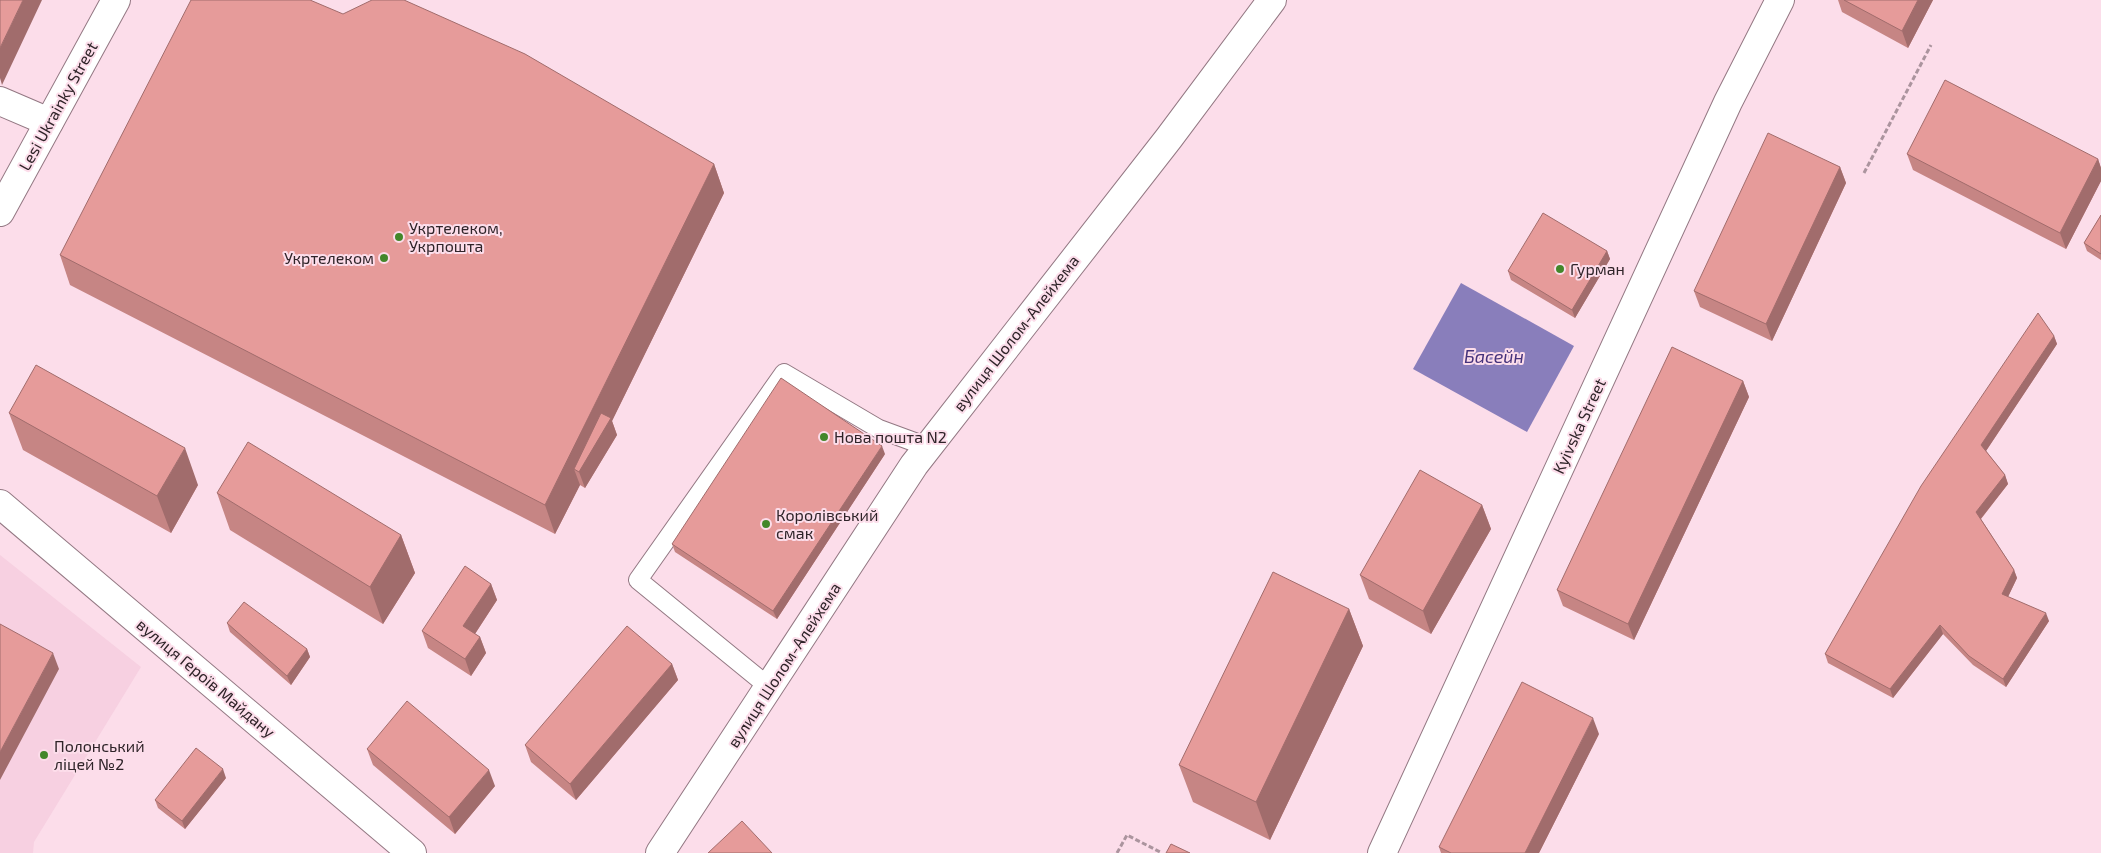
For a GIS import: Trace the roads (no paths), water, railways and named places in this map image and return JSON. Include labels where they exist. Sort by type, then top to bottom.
[{"type":"street","name":"Lesi Ukrainky Street","points":[[0,212],[116,0]]},
{"type":"street","name":"вулиця Шолом-Алейхема","points":[[660,853],[914,465],[1174,130],[1272,0]]},
{"type":"street","name":"Kyivska Street","points":[[1382,853],[1728,102],[1780,0]]},
{"type":"street","points":[[0,101],[48,122]]},
{"type":"street","name":"вулиця Героїв Майдану","points":[[0,504],[412,853]]},
{"type":"lane","points":[[769,687],[638,580],[784,373],[879,429],[928,447]]},
{"type":"water","name":"Басейн","points":[[1461,283],[1574,346],[1527,432],[1413,369]]},
{"type":"place","name":"Укртелеком, Укрпошта","points":[[399,237]]},
{"type":"place","name":"Укртелеком","points":[[384,258]]},
{"type":"place","name":"Гурман","points":[[1560,269]]},
{"type":"place","name":"Нова пошта N2","points":[[824,437]]},
{"type":"place","name":"Королівський смак","points":[[766,524]]},
{"type":"place","name":"Полонський ліцей №2","points":[[44,755]]}]
